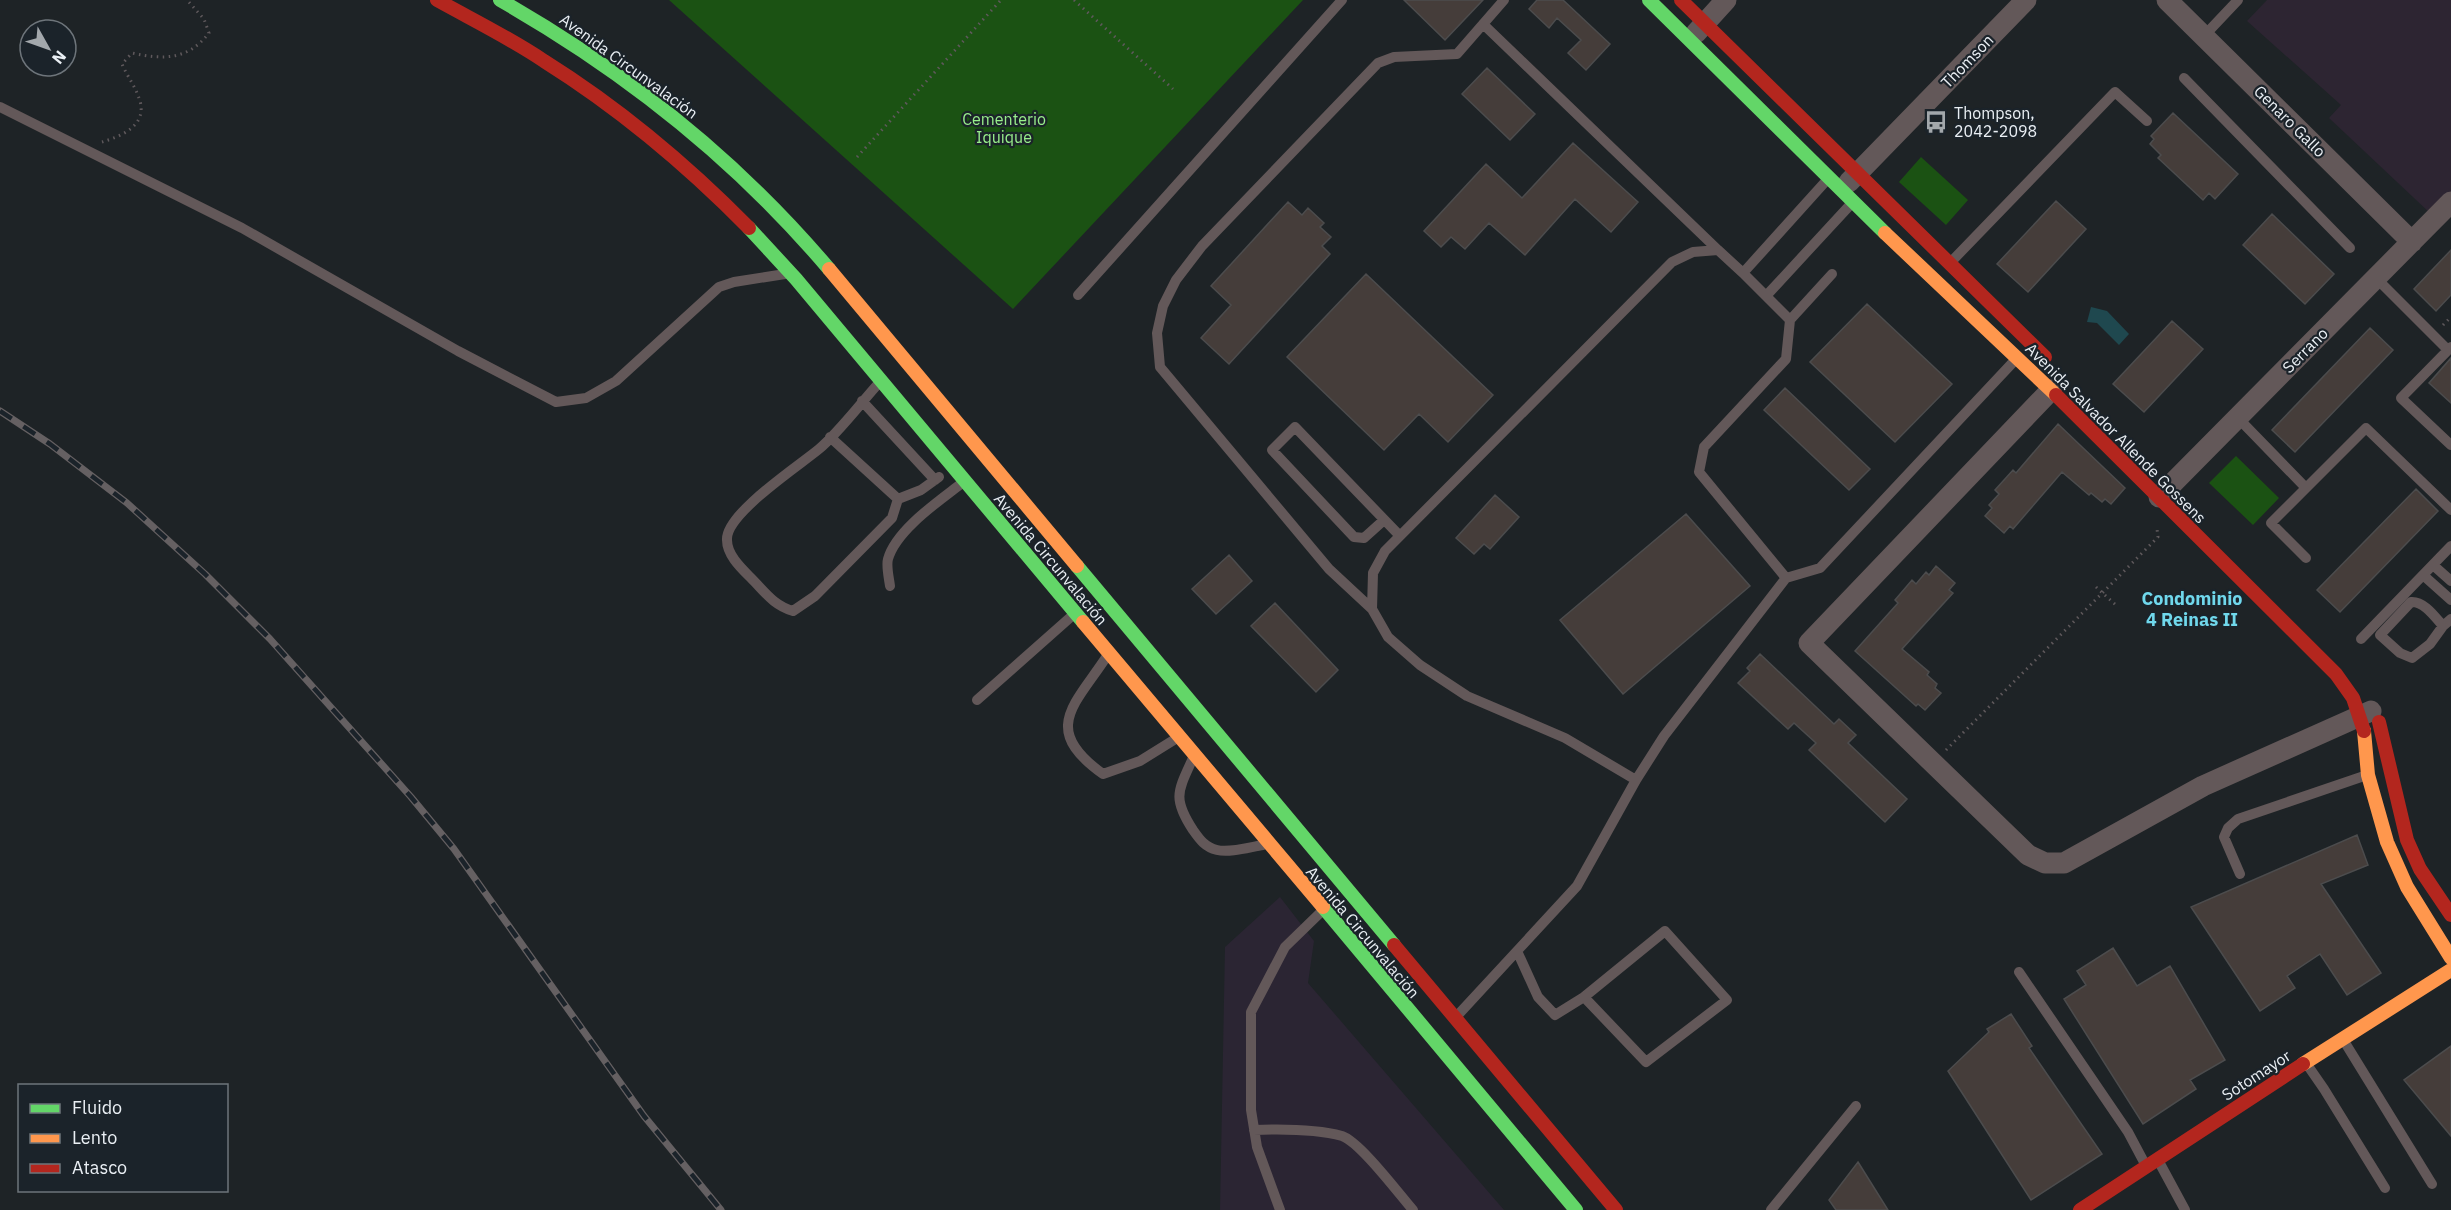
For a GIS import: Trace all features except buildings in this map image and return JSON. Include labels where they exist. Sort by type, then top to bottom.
[{"type":"main road","name":"Avenida Circunvalación","points":[[437,0],[543,60],[622,115],[696,176],[731,209],[791,273],[1575,1210]]},
{"type":"main road","name":"Avenida Circunvalación","points":[[500,0],[559,34],[639,89],[714,151],[785,220],[818,256],[1616,1210]]},
{"type":"main road","name":"Avenida Salvador Allende Gossens","points":[[1649,0],[1841,190],[2017,358],[2051,390],[2169,490],[2336,674],[2353,698],[2368,706],[2381,727],[2389,770],[2407,840],[2421,869],[2451,915]]},
{"type":"main road","name":"Avenida Salvador Allende Gossens","points":[[1680,0],[2058,369]]},
{"type":"main road","name":"Avenida Salvador Allende Gossens","points":[[2368,706],[2365,735],[2367,775],[2387,842],[2407,887],[2451,958]]},
{"type":"main road","name":"Sotomayor","points":[[2080,1210],[2451,970]]},
{"type":"street","points":[[1689,41],[1726,0]]},
{"type":"street","name":"Thomson","points":[[1841,190],[2026,0]]},
{"type":"street","name":"Genaro Gallo","points":[[2168,0],[2412,242]]},
{"type":"street","name":"Serrano","points":[[2169,490],[2451,202]]},
{"type":"street","points":[[2051,390],[1809,643],[2028,855],[2045,863],[2064,863],[2204,786],[2368,706]]},
{"type":"lane","points":[[1078,295],[1342,0]]},
{"type":"lane","points":[[1504,0],[1457,54],[1394,57],[1378,63],[1202,246],[1176,280],[1163,306],[1157,333],[1160,367],[1329,569],[1372,609],[1388,637],[1420,665],[1467,696],[1565,738],[1636,780]]},
{"type":"lane","points":[[2204,36],[2238,0]]},
{"type":"lane","points":[[1483,24],[1790,320]]},
{"type":"lane","points":[[2184,78],[2350,248]]},
{"type":"lane","points":[[1950,263],[2115,92],[2147,121]]},
{"type":"lane","points":[[0,107],[242,228],[458,351],[556,402],[586,398],[616,381],[719,287],[734,282],[791,273]]},
{"type":"lane","points":[[1743,273],[1841,190]]},
{"type":"lane","points":[[1766,296],[1841,190]]},
{"type":"lane","points":[[1372,609],[1373,573],[1385,551],[1672,262],[1693,252],[1718,250]]},
{"type":"lane","points":[[1786,578],[1699,472],[1704,447],[1786,359],[1790,320],[1832,274]]},
{"type":"lane","points":[[2376,278],[2449,348],[2401,398],[2451,445]]},
{"type":"lane","points":[[1456,1017],[1577,886],[1636,780],[1665,736],[1786,578],[1820,568],[2017,358]]},
{"type":"lane","points":[[880,381],[821,448],[773,484],[739,516],[730,528],[727,540],[734,560],[779,607],[793,611],[815,596],[892,518],[898,499]]},
{"type":"lane","points":[[862,401],[935,480]]},
{"type":"lane","points":[[2238,418],[2306,488]]},
{"type":"lane","points":[[1384,520],[1364,538],[1354,537],[1272,450],[1295,427],[1400,536]]},
{"type":"lane","points":[[2306,558],[2271,523],[2366,428],[2451,510]]},
{"type":"lane","points":[[830,437],[898,499]]},
{"type":"lane","points":[[898,499],[921,490],[953,467]]},
{"type":"lane","points":[[890,586],[887,560],[897,540],[927,511],[965,481]]},
{"type":"lane","points":[[2361,639],[2451,546]]},
{"type":"lane","points":[[2433,565],[2451,581]]},
{"type":"lane","points":[[2423,575],[2451,600]]},
{"type":"lane","points":[[2417,601],[2447,622],[2430,644],[2412,658],[2400,653],[2380,635],[2411,602],[2417,601]]},
{"type":"lane","points":[[977,700],[1075,613]]},
{"type":"lane","points":[[1109,653],[1072,705],[1066,726],[1085,762],[1103,774],[1140,760],[1179,737]]},
{"type":"lane","points":[[1194,755],[1178,795],[1180,809],[1204,845],[1219,851],[1268,844]]},
{"type":"lane","points":[[2240,874],[2224,837],[2228,828],[2238,819],[2367,775]]},
{"type":"lane","points":[[1280,1210],[1257,1147],[1251,1110],[1251,1012],[1285,947],[1323,910]]},
{"type":"lane","points":[[1517,951],[1538,997],[1555,1015],[1584,997],[1665,931],[1727,1000],[1646,1062],[1584,997]]},
{"type":"lane","points":[[2019,972],[2128,1132],[2185,1210]]},
{"type":"lane","points":[[2343,1038],[2432,1184]]},
{"type":"lane","points":[[2306,1063],[2385,1188]]},
{"type":"lane","points":[[1771,1210],[1856,1106]]},
{"type":"lane","points":[[1254,1130],[1290,1129],[1344,1137],[1369,1158],[1413,1210]]},
{"type":"path","points":[[94,145],[126,134],[138,119],[140,100],[122,64],[132,53],[157,58],[184,53],[199,46],[209,33],[204,19],[187,0]]},
{"type":"path","points":[[857,156],[1001,0]]},
{"type":"path","points":[[1074,0],[1173,88]]},
{"type":"path","points":[[1932,764],[2158,537],[2155,518],[2169,490]]},
{"type":"path","points":[[2096,587],[2117,606]]},
{"type":"shaded area","points":[[2267,0],[2451,0],[2451,193],[2431,214],[2329,118],[2341,105],[2247,21]]},
{"type":"shaded area","points":[[1280,897],[1314,941],[1308,983],[1504,1210],[1220,1210],[1225,947]]},
{"type":"green space","name":"Cementerio Iquique","points":[[669,0],[1303,0],[1013,309]]},
{"type":"green space","points":[[1921,157],[1968,200],[1946,225],[1899,182]]},
{"type":"green space","points":[[2236,456],[2279,498],[2253,525],[2209,483]]},
{"type":"water","points":[[2091,307],[2107,311],[2129,334],[2119,345],[2097,323],[2087,322]]},
{"type":"railway","points":[[0,411],[50,444],[127,503],[205,574],[270,639],[411,797],[454,849],[644,1116],[721,1210]]},
{"type":"traffic: fast","points":[[500,0],[590,56],[676,120],[756,191],[829,269]]},
{"type":"traffic: fast","points":[[1649,0],[1885,233]]},
{"type":"traffic: fast","points":[[749,228],[796,279],[1083,622]]},
{"type":"traffic: fast","points":[[1077,566],[1394,945]]},
{"type":"traffic: fast","points":[[1323,907],[1576,1210]]},
{"type":"traffic: slow","points":[[1885,233],[2056,395]]},
{"type":"traffic: slow","points":[[829,269],[1077,566]]},
{"type":"traffic: slow","points":[[1083,622],[1323,907]]},
{"type":"traffic: slow","points":[[2364,731],[2368,775],[2387,842],[2407,887],[2451,958]]},
{"type":"traffic: slow","points":[[2303,1064],[2451,970]]},
{"type":"traffic: jam","points":[[437,0],[518,45],[599,98],[677,160],[749,228]]},
{"type":"traffic: jam","points":[[1681,0],[2045,357]]},
{"type":"traffic: jam","points":[[2056,395],[2336,674],[2353,698],[2364,731]]},
{"type":"traffic: jam","points":[[2379,722],[2407,840],[2420,869],[2451,915]]},
{"type":"traffic: jam","points":[[1394,945],[1616,1210]]},
{"type":"traffic: jam","points":[[2080,1210],[2303,1064]]},
{"type":"place","name":"Thompson, 2042-2098","points":[[1936,122]]},
{"type":"district","name":"Condominio 4 Reinas II","points":[[2192,609]]}]
